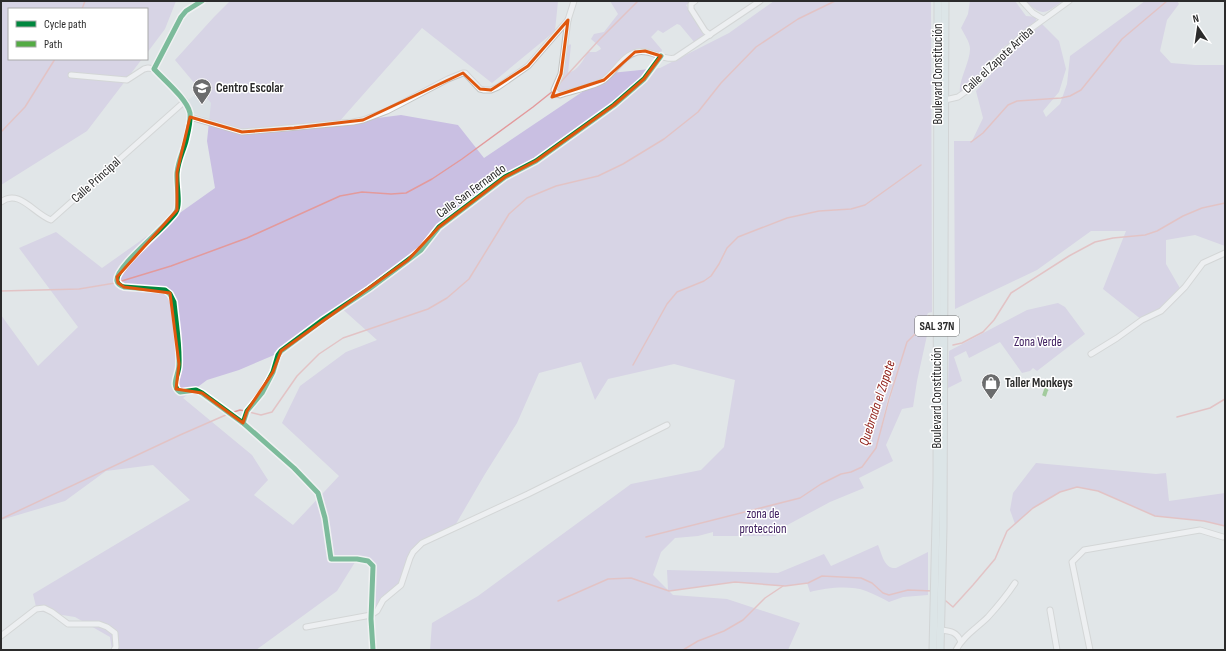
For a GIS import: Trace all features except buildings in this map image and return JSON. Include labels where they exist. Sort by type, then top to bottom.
[{"type":"highway","name":"Boulevard Constitución","points":[[933,650],[937,479],[938,1]]},
{"type":"highway","name":"Boulevard Constitución","points":[[940,650],[944,528],[945,1]]},
{"type":"street","points":[[154,69],[181,17],[186,11],[202,1]]},
{"type":"street","points":[[574,1],[568,20],[561,74],[554,90],[557,94],[604,80],[625,59],[635,52],[645,51],[672,59],[675,58],[760,1]]},
{"type":"street","points":[[695,1],[691,4],[691,9],[705,31],[710,35]]},
{"type":"street","points":[[1022,1],[1033,13],[1043,19]]},
{"type":"street","name":"Calle el Zapote Arriba","points":[[945,100],[958,97],[976,84],[1003,53],[1043,19],[1069,1]]},
{"type":"street","points":[[190,118],[242,132],[294,128],[363,120],[387,111],[448,78],[463,73],[465,73],[480,88],[484,90],[491,90],[498,87],[528,66],[568,20]]},
{"type":"street","name":"Calle San Fernando","points":[[243,423],[247,411],[262,392],[273,372],[278,355],[281,351],[422,250],[439,227],[505,178],[536,161],[614,105],[644,79],[661,56]]},
{"type":"street","points":[[71,75],[127,80],[139,71],[148,68],[154,69],[184,101],[189,110],[190,118],[177,172],[177,210],[166,224],[145,243],[123,268],[117,277],[117,281],[124,287],[165,290],[170,294],[174,302],[179,364],[175,382],[176,389],[180,392],[196,390],[202,393],[243,423],[294,468],[318,493],[325,518],[331,559],[368,560],[373,566],[371,615],[373,650]]},
{"type":"street","name":"Calle Principal","points":[[1,202],[9,197],[16,198],[51,220],[184,101]]},
{"type":"street","points":[[1090,354],[1117,338],[1142,320],[1161,311],[1185,287],[1203,263],[1225,253]]},
{"type":"street","points":[[306,626],[371,615],[377,610],[383,600],[401,585],[413,552],[422,544],[528,494],[667,425]]},
{"type":"street","points":[[1090,650],[1072,562],[1084,550],[1200,530],[1223,537]]},
{"type":"street","points":[[956,650],[961,642],[988,617],[1015,583]]},
{"type":"street","points":[[1,636],[36,609],[44,608],[68,624],[99,624],[107,627],[115,633],[116,647],[114,650]]},
{"type":"street","points":[[1050,610],[1058,650]]},
{"type":"street","points":[[941,630],[950,631],[956,634],[961,642]]},
{"type":"highlighted area","points":[[568,20],[561,74],[552,97],[604,80],[635,52],[645,51],[661,56],[644,79],[614,105],[536,161],[505,177],[439,227],[408,260],[281,351],[273,372],[247,411],[243,423],[202,393],[176,389],[179,364],[170,293],[124,287],[118,283],[117,277],[177,210],[177,172],[190,117],[242,132],[294,128],[363,120],[463,73],[480,89],[491,90],[528,66]]},
{"type":"shaded area","name":"Centro Escolar","points":[[202,89],[220,112],[211,120],[194,113],[188,100]]},
{"type":"green space","points":[[1,1],[176,1],[165,29],[148,52],[148,8],[8,8],[8,60],[141,60],[87,131],[1,185]]},
{"type":"green space","name":"zona de proteccion","points":[[230,1],[558,1],[555,31],[492,83],[422,28],[338,123],[401,115],[458,125],[484,158],[597,82],[559,93],[556,90],[565,70],[568,46],[570,44],[568,73],[577,68],[588,52],[596,52],[601,49],[591,39],[594,34],[604,32],[618,14],[610,1],[692,1],[686,5],[704,35],[695,43],[680,25],[677,24],[663,33],[658,30],[651,37],[662,50],[661,53],[643,48],[633,50],[621,60],[611,73],[660,68],[729,33],[774,1],[931,1],[932,312],[928,313],[923,324],[929,316],[931,317],[913,407],[902,409],[886,445],[893,461],[859,478],[864,488],[830,502],[780,529],[776,529],[776,536],[713,536],[713,532],[698,536],[675,538],[661,552],[653,575],[668,590],[667,570],[778,573],[824,554],[831,566],[878,545],[886,564],[892,568],[896,568],[928,552],[928,595],[903,597],[889,602],[866,591],[853,588],[831,588],[810,592],[807,583],[785,586],[735,582],[669,591],[673,595],[727,599],[800,623],[788,650],[430,650],[432,623],[478,596],[631,484],[701,470],[724,447],[735,380],[674,364],[608,379],[595,400],[581,362],[539,373],[517,423],[453,529],[422,543],[413,552],[401,585],[371,615],[373,566],[357,559],[337,591],[256,650],[112,650],[110,637],[75,617],[37,611],[33,594],[190,500],[153,465],[106,471],[65,501],[1,520],[1,315],[38,366],[78,327],[19,248],[56,232],[102,268],[215,188],[207,141],[211,103],[175,60]],"holes":[[[339,306],[377,340],[346,352],[300,386],[282,423],[339,476],[293,525],[254,495],[268,480],[252,455],[183,398],[207,380],[239,370],[286,350]],[[902,358],[877,442],[888,398]]]},
{"type":"green space","points":[[970,1],[1015,1],[1026,16],[1037,17],[1035,23],[1014,41],[1005,46],[992,59],[981,78],[960,92],[970,49],[968,41],[961,28],[968,14]]},
{"type":"green space","points":[[1026,1],[1063,1],[1048,11],[1040,12]]},
{"type":"green space","points":[[1145,1],[1177,1],[1179,4],[1167,20],[1160,51],[1171,63],[1225,65],[1225,246],[1195,235],[1166,240],[1166,264],[1181,290],[1159,309],[1142,320],[1103,289],[1126,231],[1091,231],[1037,270],[955,309],[954,141],[972,141],[983,118],[976,91],[1000,64],[1007,53],[1042,24],[1059,41],[1066,69],[1059,92],[1043,111],[1046,117],[1060,104],[1067,84],[1070,56]]},
{"type":"green space","name":"Zona Verde","points":[[1058,303],[1065,307],[1085,334],[1037,371],[1033,368],[1030,371],[1022,373],[1000,342],[969,358],[966,351],[954,357],[962,381],[948,388],[949,351],[1027,310]]},
{"type":"green space","points":[[1036,463],[1156,474],[1166,473],[1169,501],[1225,493],[1225,526],[1204,521],[1155,516],[1098,491],[1077,487],[1060,492],[1033,508],[1015,524],[1010,510],[1013,493]]},
{"type":"waterway","points":[[82,8],[85,1]]},
{"type":"waterway","points":[[558,85],[600,39],[638,1]]},
{"type":"waterway","points":[[249,412],[261,415],[272,412],[297,376],[319,354],[343,338],[428,309],[447,298],[469,279],[509,214],[527,198],[556,186],[598,176],[623,164],[664,139],[698,112],[721,83],[756,47],[798,19],[835,1]]},
{"type":"waterway","points":[[971,142],[983,133],[1008,105],[1017,101],[1061,98],[1070,96],[1081,90],[1122,39],[1167,1]]},
{"type":"waterway","points":[[1,132],[25,107],[54,60]]},
{"type":"waterway","points":[[1,291],[79,289],[115,283],[171,266],[247,238],[340,196],[362,192],[391,194],[406,193],[432,179],[462,159],[553,91]]},
{"type":"waterway","points":[[633,365],[667,304],[677,292],[704,281],[711,276],[727,248],[738,237],[787,218],[819,211],[851,209],[865,205],[921,165]]},
{"type":"waterway","name":"Quebrada el Zapote","points":[[953,345],[962,343],[983,332],[994,320],[1011,293],[1069,256],[1095,242],[1113,238],[1145,235],[1157,231],[1183,216],[1202,208],[1225,203]]},
{"type":"waterway","name":"Quebrada el Zapote","points":[[646,537],[800,498],[821,484],[841,474],[851,472],[862,467],[876,448],[889,399],[907,342],[922,327],[929,316],[931,317]]},
{"type":"waterway","points":[[1177,417],[1210,408],[1225,399]]},
{"type":"waterway","points":[[231,413],[240,410],[245,411]]},
{"type":"waterway","points":[[1,519],[228,414]]},
{"type":"waterway","points":[[946,601],[953,607],[995,559],[1007,531],[1033,508],[1060,492],[1077,487],[1098,491],[1155,516],[1204,521],[1225,526]]},
{"type":"waterway","points":[[558,601],[608,579],[631,578],[669,591],[735,582],[785,586],[808,583],[822,576],[861,578],[872,583],[883,593],[889,595],[908,590],[933,591]]},
{"type":"waterway","points":[[683,650],[698,641],[724,631],[743,620],[765,598],[783,586]]},
{"type":"marked path","points":[[1044,396],[1046,390],[1051,385]]},
{"type":"cycle path","points":[[202,1],[186,11],[181,17],[154,69],[185,102],[190,113],[186,141],[179,161],[177,178],[178,204],[176,212],[124,266],[118,275],[117,281],[124,287],[165,290],[170,294],[174,302],[178,342],[179,369],[175,383],[177,389],[180,392],[196,390],[202,393],[243,423],[294,468],[318,493],[325,518],[331,559],[357,559],[368,561],[373,566],[371,619],[373,650]]},
{"type":"cycle path","points":[[243,423],[247,411],[262,393],[273,372],[278,355],[281,351],[324,319],[369,289],[421,250],[439,227],[505,177],[536,161],[614,105],[644,79],[661,56]]},
{"type":"place","name":"Centro Escolar","points":[[202,105]]},
{"type":"place","name":"Taller Monkeys","points":[[991,400]]}]
